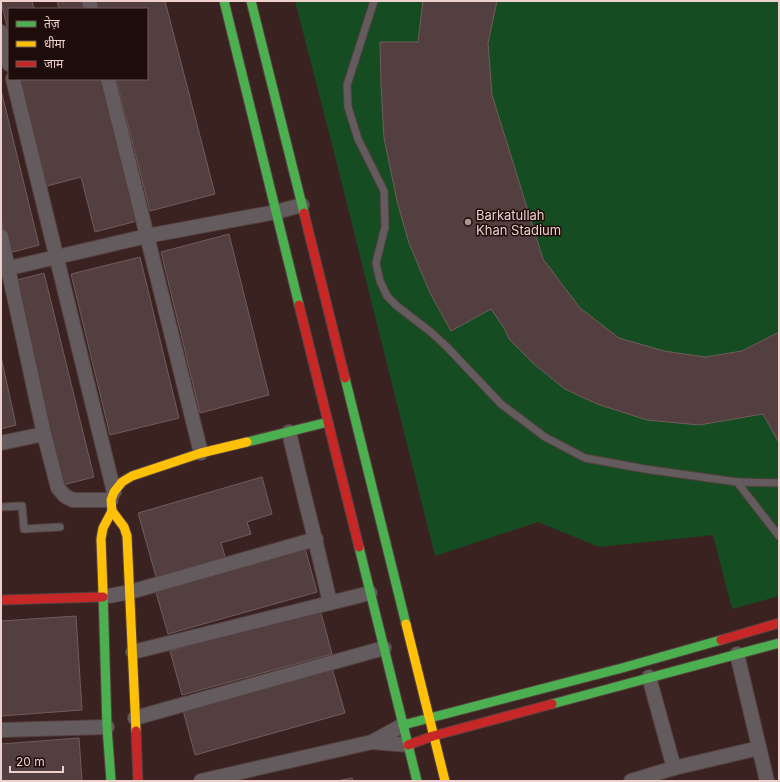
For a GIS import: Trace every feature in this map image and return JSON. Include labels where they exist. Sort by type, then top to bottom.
[{"type":"street","points":[[224,1],[370,593],[418,781]]},
{"type":"street","points":[[252,1],[445,781]]},
{"type":"street","points":[[1,32],[8,60]]},
{"type":"street","points":[[13,80],[112,501],[127,536],[138,781]]},
{"type":"street","points":[[108,80],[201,453]]},
{"type":"street","points":[[5,269],[147,236],[276,212],[302,205]]},
{"type":"street","points":[[1,236],[5,269],[58,488],[65,496],[73,500],[112,501]]},
{"type":"street","points":[[111,781],[107,727],[101,539],[112,501],[122,482],[132,476],[201,453],[328,422]]},
{"type":"street","points":[[289,432],[306,508],[316,538],[330,603]]},
{"type":"street","points":[[1,443],[44,434]]},
{"type":"street","points":[[1,600],[103,597],[130,592],[316,538]]},
{"type":"street","points":[[133,652],[370,593]]},
{"type":"street","points":[[201,781],[372,742],[403,725],[622,668],[779,623]]},
{"type":"street","points":[[372,742],[408,745],[434,736],[779,643]]},
{"type":"street","points":[[135,718],[384,648]]},
{"type":"street","points":[[737,654],[768,781]]},
{"type":"street","points":[[649,677],[674,768]]},
{"type":"street","points":[[1,730],[107,727]]},
{"type":"street","points":[[631,781],[674,768],[760,748]]},
{"type":"lane","points":[[374,1],[347,85],[348,107],[358,140],[384,190],[385,227],[376,263],[380,281],[387,296],[447,347],[501,404],[545,437],[585,458],[645,469],[737,482],[779,483]]},
{"type":"lane","points":[[737,482],[779,536]]},
{"type":"lane","points":[[1,506],[22,506],[24,529],[60,527]]},
{"type":"green space","points":[[295,1],[779,1],[779,596],[732,609],[713,535],[599,547],[538,522],[435,556]]},
{"type":"building","points":[[1,1],[32,1],[34,8],[8,8],[8,31]]},
{"type":"building","points":[[57,1],[82,1],[84,8],[59,8]]},
{"type":"building","points":[[96,1],[165,1],[215,194],[150,211],[116,80],[148,80],[148,8],[98,8]]},
{"type":"building","name":"Barkatullah Khan Stadium","points":[[423,1],[497,1],[488,43],[492,95],[543,259],[580,308],[619,338],[664,351],[705,357],[742,351],[779,332],[779,441],[763,414],[699,425],[647,420],[597,404],[565,389],[535,365],[509,339],[504,328],[491,309],[451,331],[430,293],[409,243],[397,201],[384,138],[380,42],[418,42]]},
{"type":"building","points":[[20,80],[101,80],[137,221],[95,232],[81,177],[47,186]]},
{"type":"building","points":[[1,90],[39,245],[9,253],[1,220]]},
{"type":"building","points":[[229,234],[269,395],[200,413],[161,252]]},
{"type":"building","points":[[140,257],[179,418],[110,435],[71,274]]},
{"type":"building","points":[[44,273],[94,477],[63,485],[13,281]]},
{"type":"building","points":[[1,357],[16,425],[1,429]]},
{"type":"building","points":[[262,477],[272,514],[247,522],[251,534],[221,543],[226,560],[157,580],[138,513]]},
{"type":"building","points":[[305,548],[317,592],[168,634],[155,589]]},
{"type":"building","points":[[320,609],[332,654],[182,695],[170,651]]},
{"type":"building","points":[[76,616],[82,710],[1,716],[1,621]]},
{"type":"building","points":[[332,668],[345,713],[195,755],[183,710]]},
{"type":"building","points":[[79,738],[82,781],[1,781],[1,744]]},
{"type":"building","points":[[352,778],[353,781],[337,781]]},
{"type":"traffic: fast","points":[[224,1],[299,305]]},
{"type":"traffic: fast","points":[[251,1],[304,213]]},
{"type":"traffic: fast","points":[[345,378],[406,624]]},
{"type":"traffic: fast","points":[[247,442],[328,422]]},
{"type":"traffic: fast","points":[[359,547],[417,781]]},
{"type":"traffic: fast","points":[[103,592],[107,727],[111,781]]},
{"type":"traffic: fast","points":[[403,725],[622,668],[721,640]]},
{"type":"traffic: fast","points":[[552,704],[779,643]]},
{"type":"traffic: slow","points":[[103,592],[101,539],[103,528],[112,511],[111,500],[114,492],[122,482],[132,476],[201,453],[247,442]]},
{"type":"traffic: slow","points":[[112,511],[124,527],[127,536],[136,731]]},
{"type":"traffic: slow","points":[[406,624],[445,781]]},
{"type":"traffic: jam","points":[[304,213],[345,378]]},
{"type":"traffic: jam","points":[[299,305],[359,547]]},
{"type":"traffic: jam","points":[[1,600],[103,597]]},
{"type":"traffic: jam","points":[[721,640],[779,623]]},
{"type":"traffic: jam","points":[[408,745],[433,736],[552,704]]},
{"type":"traffic: jam","points":[[136,731],[138,781]]},
{"type":"place","name":"Barkatullah Khan Stadium","points":[[468,222]]}]
